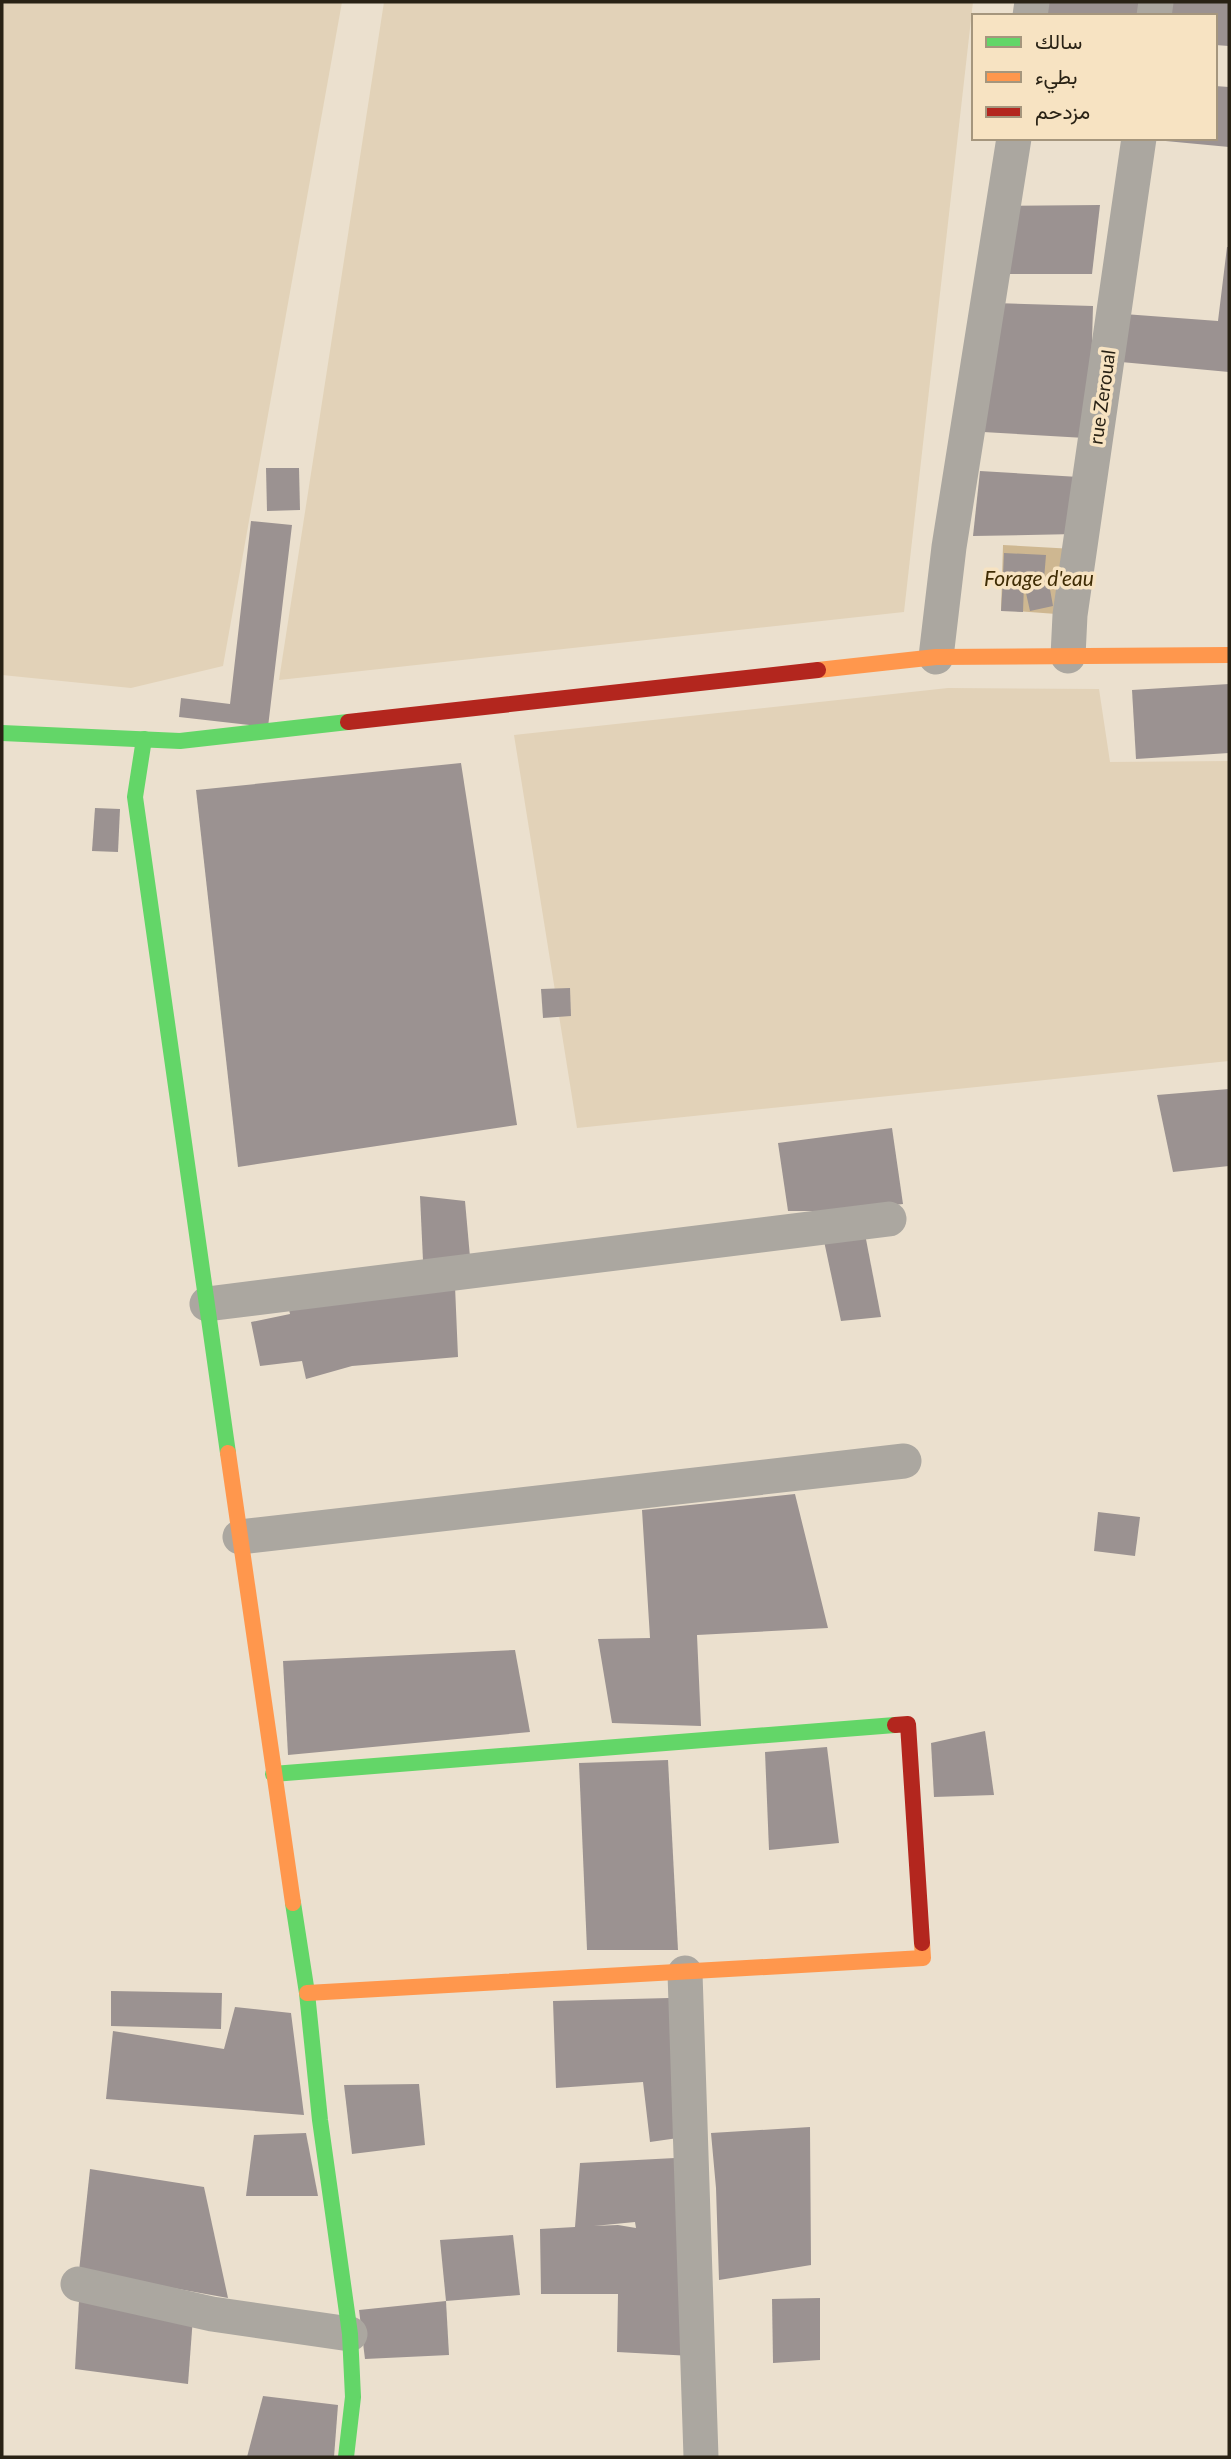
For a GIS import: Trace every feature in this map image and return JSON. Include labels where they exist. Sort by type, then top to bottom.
[{"type":"street","points":[[936,657],[949,547],[1014,140]]},
{"type":"street","name":"rue Zeroual","points":[[1068,656],[1070,615],[1139,140]]},
{"type":"street","points":[[2,733],[194,740],[936,657],[1229,655]]},
{"type":"street","points":[[144,739],[135,797],[273,1774],[307,1993],[320,2120],[350,2334],[353,2397],[346,2457]]},
{"type":"street","points":[[207,1304],[889,1219]]},
{"type":"street","points":[[240,1537],[904,1461]]},
{"type":"street","points":[[273,1774],[908,1724],[923,1958],[307,1993]]},
{"type":"street","points":[[685,1973],[701,2457]]},
{"type":"street","points":[[78,2284],[212,2314],[350,2334]]},
{"type":"shaded area","points":[[2,2],[342,2],[223,666],[131,688],[2,675]]},
{"type":"shaded area","points":[[384,2],[973,2],[904,612],[279,680]]},
{"type":"shaded area","points":[[948,688],[1099,689],[1110,762],[1229,761],[1229,1061],[577,1128],[514,735]]},
{"type":"water","name":"Forage d'eau","points":[[1003,545],[1074,549],[1070,615],[1001,610]]},
{"type":"building","points":[[1032,2],[1140,2],[1138,14],[1030,14]]},
{"type":"building","points":[[1164,2],[1229,2],[1229,46],[1217,45],[1217,14],[1162,14]]},
{"type":"building","points":[[1217,86],[1229,87],[1229,147],[1155,140],[1217,140]]},
{"type":"building","points":[[1100,205],[1092,274],[997,274],[1003,206]]},
{"type":"building","points":[[1227,247],[1229,372],[1121,362],[1124,314],[1218,321]]},
{"type":"building","points":[[995,303],[1093,306],[1091,377],[1085,438],[983,432]]},
{"type":"building","points":[[266,468],[299,468],[300,510],[267,511]]},
{"type":"building","points":[[980,471],[1079,477],[1076,534],[973,536]]},
{"type":"building","points":[[251,521],[292,525],[268,727],[179,717],[181,698],[230,704]]},
{"type":"building","points":[[1004,553],[1046,555],[1044,579],[1003,576]]},
{"type":"building","points":[[1048,578],[1053,606],[1030,611],[1024,584],[1023,612],[1001,611],[1003,579],[1024,580],[1024,583]]},
{"type":"building","points":[[1229,684],[1229,753],[1136,759],[1132,690]]},
{"type":"building","points":[[461,763],[517,1125],[238,1167],[196,790]]},
{"type":"building","points":[[95,808],[120,809],[118,852],[92,851]]},
{"type":"building","points":[[570,988],[571,1016],[543,1018],[541,989]]},
{"type":"building","points":[[1229,1089],[1229,1166],[1173,1172],[1157,1095]]},
{"type":"building","points":[[892,1128],[903,1204],[841,1211],[788,1211],[778,1143]]},
{"type":"building","points":[[420,1196],[465,1201],[470,1257],[423,1261]]},
{"type":"building","points":[[865,1234],[881,1317],[841,1321],[824,1241]]},
{"type":"building","points":[[455,1286],[458,1357],[352,1366],[306,1379],[302,1361],[260,1366],[251,1322],[290,1314],[288,1305]]},
{"type":"building","points":[[795,1494],[828,1628],[697,1635],[701,1726],[612,1723],[598,1639],[650,1638],[642,1510]]},
{"type":"building","points":[[1098,1512],[1140,1517],[1135,1556],[1094,1551]]},
{"type":"building","points":[[515,1650],[530,1732],[288,1755],[283,1661]]},
{"type":"building","points":[[985,1731],[994,1795],[934,1797],[931,1743]]},
{"type":"building","points":[[827,1747],[839,1843],[769,1850],[765,1752]]},
{"type":"building","points":[[668,1760],[678,1950],[587,1950],[579,1763]]},
{"type":"building","points":[[111,1991],[222,1993],[221,2029],[111,2026]]},
{"type":"building","points":[[669,1998],[678,2138],[650,2142],[643,2082],[556,2088],[553,2001]]},
{"type":"building","points":[[235,2007],[291,2013],[304,2115],[106,2099],[113,2031],[224,2049]]},
{"type":"building","points":[[419,2084],[425,2145],[352,2154],[344,2085]]},
{"type":"building","points":[[810,2127],[811,2265],[719,2280],[711,2133]]},
{"type":"building","points":[[306,2133],[318,2196],[246,2196],[254,2135]]},
{"type":"building","points":[[675,2158],[692,2356],[617,2352],[618,2294],[541,2294],[540,2229],[575,2227],[580,2163]],"holes":[[[635,2222],[636,2228],[618,2225],[594,2226]]]},
{"type":"building","points":[[90,2169],[204,2187],[228,2298],[79,2271]]},
{"type":"building","points":[[513,2235],[520,2295],[446,2301],[440,2240]]},
{"type":"building","points":[[820,2298],[820,2360],[773,2363],[772,2299]]},
{"type":"building","points":[[79,2301],[193,2317],[188,2384],[75,2369]]},
{"type":"building","points":[[446,2301],[449,2355],[365,2359],[359,2310]]},
{"type":"building","points":[[263,2396],[338,2405],[334,2457],[247,2457]]},
{"type":"traffic: fast","points":[[2,733],[180,741],[348,722]]},
{"type":"traffic: fast","points":[[144,739],[135,797],[228,1453]]},
{"type":"traffic: fast","points":[[273,1774],[895,1725]]},
{"type":"traffic: fast","points":[[293,1903],[350,2334],[353,2397],[346,2457]]},
{"type":"traffic: slow","points":[[818,670],[936,657],[1229,655]]},
{"type":"traffic: slow","points":[[228,1453],[293,1903]]},
{"type":"traffic: slow","points":[[307,1993],[923,1958],[922,1943]]},
{"type":"traffic: jam","points":[[348,722],[818,670]]},
{"type":"traffic: jam","points":[[895,1725],[908,1724],[922,1943]]}]
